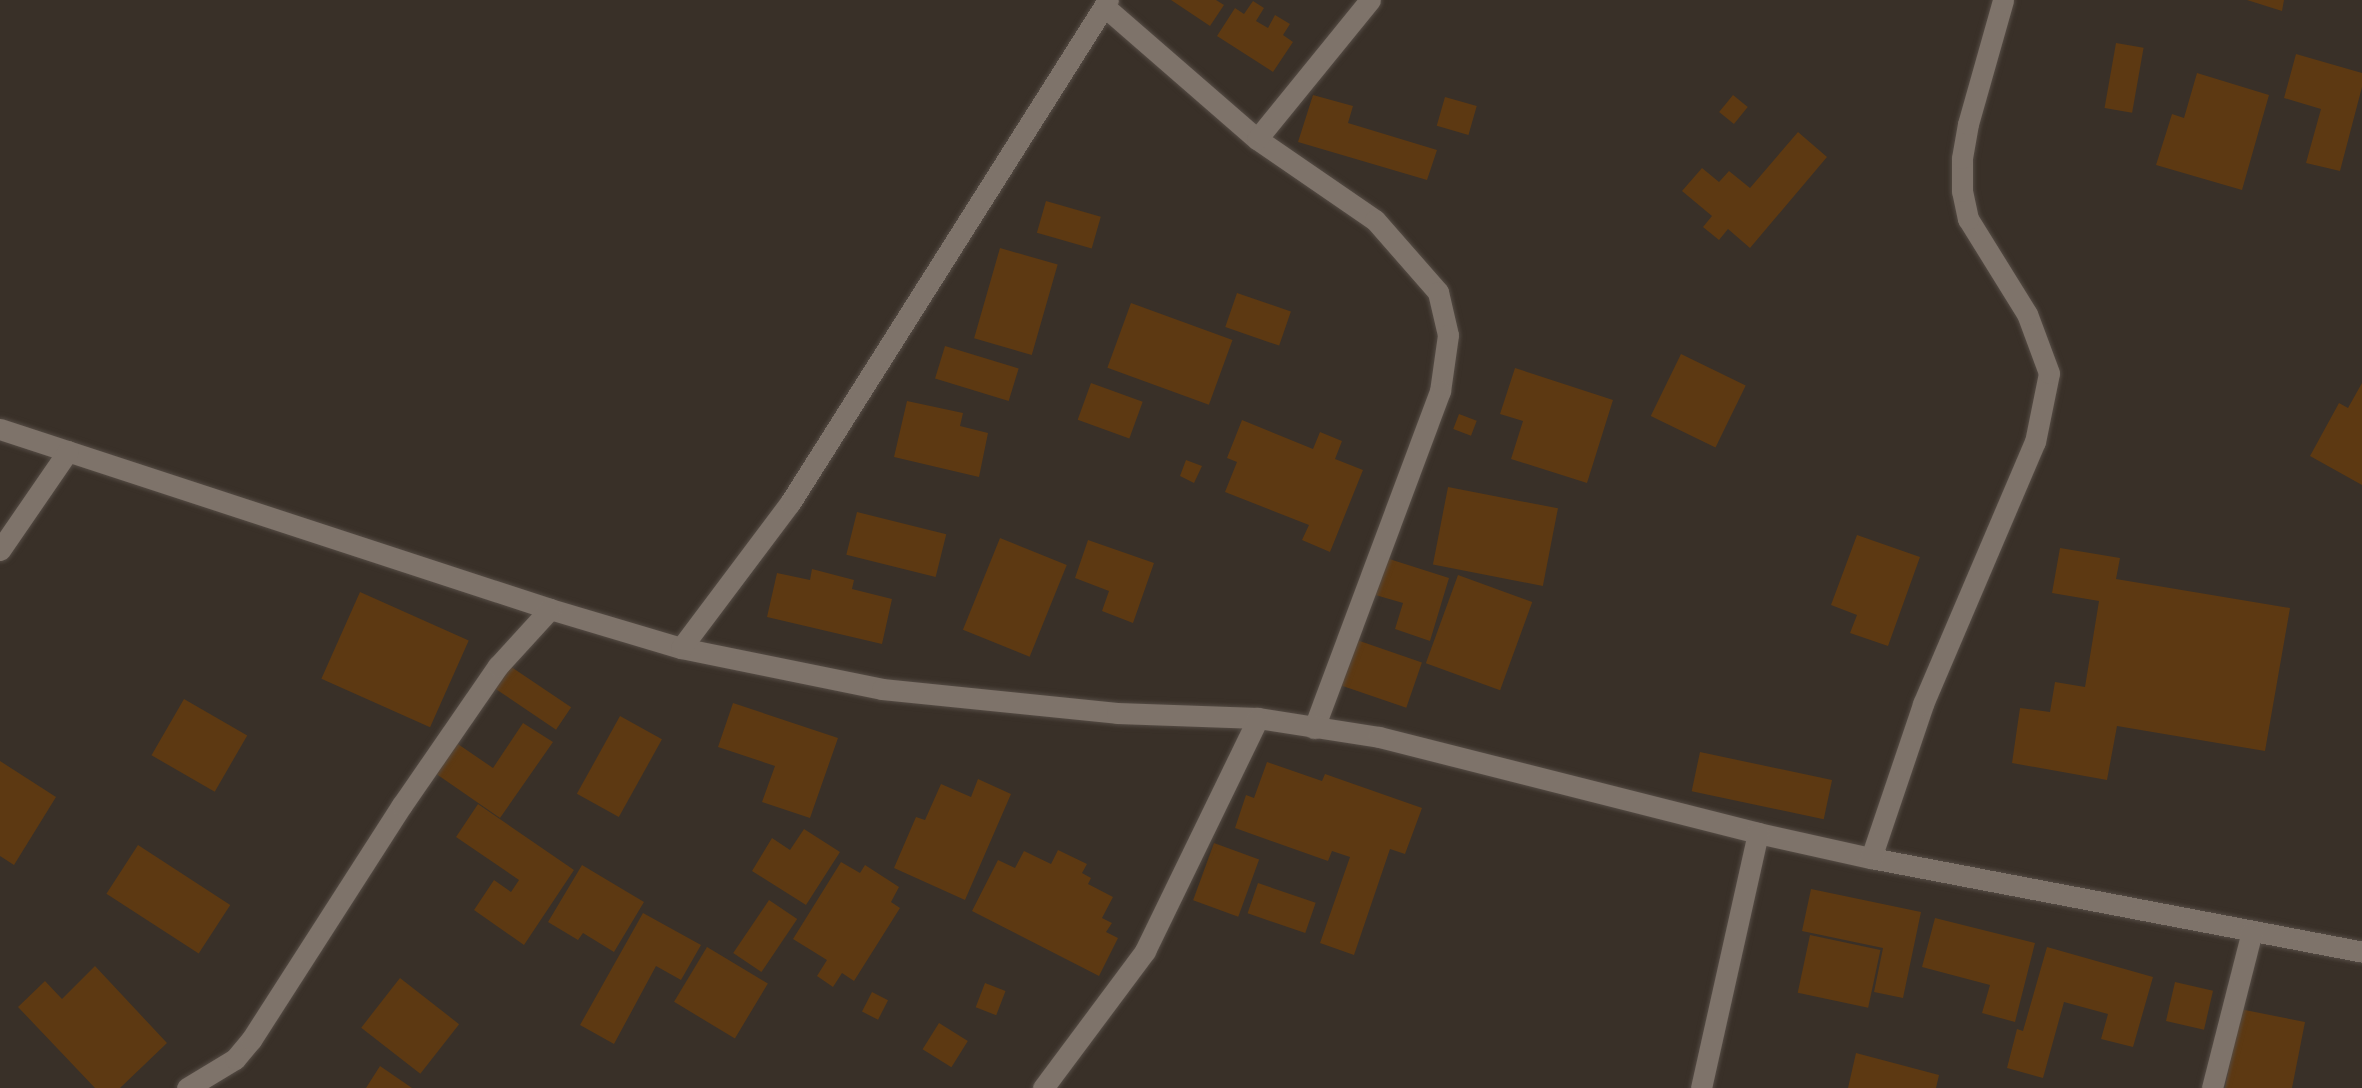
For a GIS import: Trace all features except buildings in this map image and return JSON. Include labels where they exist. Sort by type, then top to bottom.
[{"type":"street","points":[[1257,139],[1370,0]]},
{"type":"street","points":[[1871,858],[1923,704],[2035,442],[2049,373],[2027,314],[1968,219],[1962,191],[1962,158],[1968,124],[2003,0]]},
{"type":"street","points":[[681,648],[790,503],[1107,3],[1257,139],[1374,220],[1438,292],[1448,335],[1440,391],[1314,728]]},
{"type":"street","points":[[0,429],[550,609],[681,648],[882,690],[1117,713],[1258,718],[1379,737],[1758,833],[1871,858],[2362,952]]},
{"type":"street","points":[[0,550],[68,451]]},
{"type":"street","points":[[187,1088],[235,1059],[251,1040],[402,805],[498,666],[550,609]]},
{"type":"street","points":[[1043,1088],[1145,951],[1258,718]]},
{"type":"street","points":[[1701,1088],[1758,833]]},
{"type":"street","points":[[2212,1088],[2252,931]]}]
